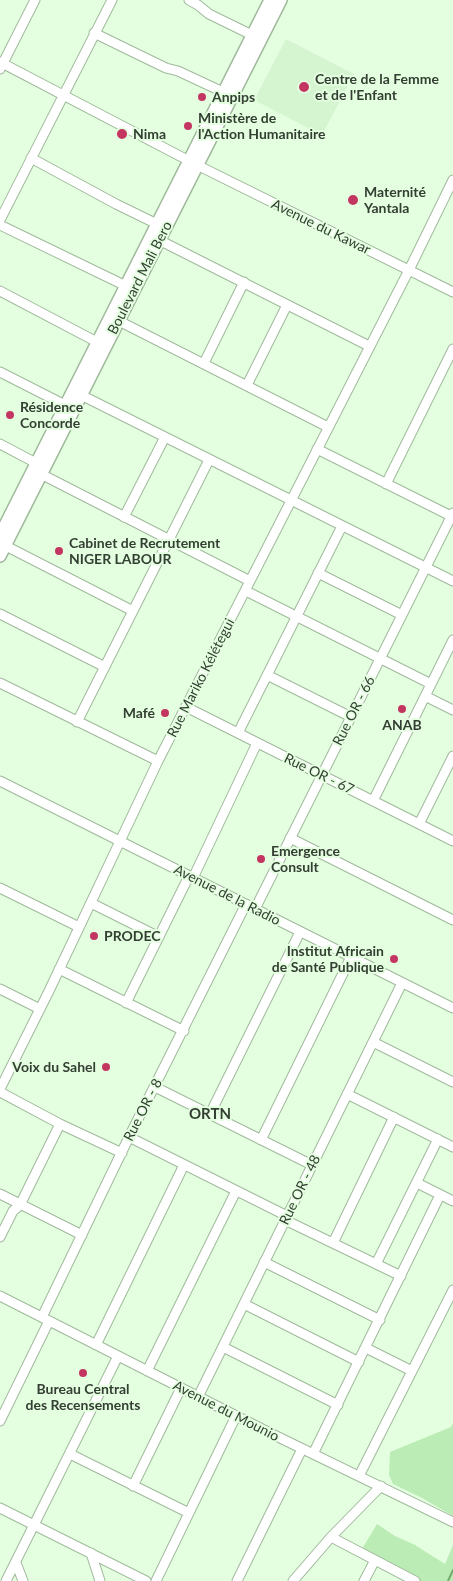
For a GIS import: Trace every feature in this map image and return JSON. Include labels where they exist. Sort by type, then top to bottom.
[{"type":"main road","name":"Boulevard Mali Bero","points":[[0,535],[3,523],[36,469],[115,319],[192,163],[223,92],[270,0]]},
{"type":"main road","name":"Boulevard Mali Bero","points":[[2,548],[66,405],[77,393],[97,342],[115,319],[126,286],[155,238],[157,224],[280,0]]},
{"type":"street","points":[[1,65],[35,0]]},
{"type":"street","points":[[0,220],[112,0]]},
{"type":"street","points":[[189,0],[209,14],[252,35]]},
{"type":"street","points":[[94,33],[166,68],[178,71],[223,92]]},
{"type":"street","name":"Avenue du Kawar","points":[[1,65],[63,95],[192,163],[453,292]]},
{"type":"street","points":[[31,158],[157,224]]},
{"type":"street","name":"Rue Mariko Kélétegui","points":[[0,1090],[158,762],[453,180]]},
{"type":"street","points":[[0,225],[126,286]]},
{"type":"street","points":[[155,238],[369,346]]},
{"type":"street","points":[[204,363],[244,282]]},
{"type":"street","points":[[0,291],[97,342]]},
{"type":"street","points":[[247,385],[287,305]]},
{"type":"street","points":[[115,319],[328,427]]},
{"type":"street","points":[[386,484],[453,349]]},
{"type":"street","points":[[0,372],[66,405]]},
{"type":"street","points":[[77,393],[453,582]]},
{"type":"street","points":[[124,517],[165,437]]},
{"type":"street","points":[[0,444],[36,469],[250,582]]},
{"type":"street","points":[[317,449],[452,516]]},
{"type":"street","points":[[77,722],[209,460]]},
{"type":"street","name":"Rue OR - 66","points":[[251,906],[290,838],[322,776],[452,516]]},
{"type":"street","points":[[238,733],[342,526]]},
{"type":"street","points":[[2,548],[133,611]]},
{"type":"street","points":[[318,573],[402,615]]},
{"type":"street","points":[[246,591],[431,684]]},
{"type":"street","points":[[0,614],[105,667]]},
{"type":"street","points":[[373,801],[453,640]]},
{"type":"street","points":[[267,675],[351,717]]},
{"type":"street","points":[[0,683],[158,762]]},
{"type":"street","points":[[425,696],[453,710]]},
{"type":"street","name":"Rue OR - 67","points":[[186,707],[453,841]]},
{"type":"street","points":[[126,1003],[257,743]]},
{"type":"street","points":[[419,824],[453,756]]},
{"type":"street","name":"Avenue de la Radio","points":[[0,781],[453,1008]]},
{"type":"street","points":[[290,838],[453,920]]},
{"type":"street","points":[[0,888],[79,927]]},
{"type":"street","points":[[91,903],[159,937]]},
{"type":"street","name":"Rue OR - 8","points":[[0,1421],[82,1235],[129,1137],[251,906]]},
{"type":"street","points":[[210,1114],[300,932]]},
{"type":"street","points":[[261,1140],[351,957]]},
{"type":"street","points":[[59,969],[184,1031]]},
{"type":"street","name":"Rue OR - 48","points":[[198,1397],[402,982]]},
{"type":"street","points":[[0,989],[40,1009]]},
{"type":"street","points":[[373,1042],[453,1082]]},
{"type":"street","points":[[155,1087],[312,1166]]},
{"type":"street","points":[[0,1090],[60,1124],[122,1153]]},
{"type":"street","points":[[347,1094],[453,1146]]},
{"type":"street","points":[[333,1243],[394,1117]]},
{"type":"street","points":[[0,1237],[13,1211],[20,1205],[60,1124]]},
{"type":"street","points":[[129,1137],[333,1243],[401,1276]]},
{"type":"street","points":[[376,1264],[438,1139]]},
{"type":"street","points":[[96,1345],[184,1165]]},
{"type":"street","points":[[417,1183],[453,1201]]},
{"type":"street","points":[[147,1371],[236,1191]]},
{"type":"street","points":[[0,1194],[82,1235]]},
{"type":"street","points":[[313,1454],[440,1195]]},
{"type":"street","points":[[264,1262],[380,1320]]},
{"type":"street","points":[[359,1476],[453,1290]]},
{"type":"street","name":"Avenue du Mounio","points":[[0,1296],[302,1449],[453,1522]]},
{"type":"street","points":[[244,1304],[359,1362]]},
{"type":"street","points":[[223,1347],[338,1405]]},
{"type":"street","points":[[366,1348],[412,1371]]},
{"type":"street","points":[[6,1581],[118,1356]]},
{"type":"street","points":[[133,1486],[181,1388]]},
{"type":"street","points":[[156,1581],[236,1416]]},
{"type":"street","points":[[237,1581],[302,1449]]},
{"type":"street","points":[[70,1454],[189,1513]]},
{"type":"street","points":[[292,1581],[380,1486]]},
{"type":"street","points":[[0,1508],[146,1581]]},
{"type":"street","points":[[331,1537],[415,1581]]},
{"type":"street","points":[[91,1553],[100,1581]]},
{"type":"street","points":[[364,1581],[375,1560]]},
{"type":"street","points":[[16,1562],[23,1581]]},
{"type":"shaded area","name":"Centre de la Femme et de l'Enfant","points":[[286,39],[354,74],[322,135],[254,100]]},
{"type":"shaded area","points":[[453,1423],[453,1516],[393,1484],[389,1475],[390,1452],[451,1427]]},
{"type":"shaded area","points":[[377,1524],[445,1564],[453,1545],[453,1581],[404,1581],[367,1561],[362,1549]]},
{"type":"waterway","points":[[448,1581],[453,1570]]},
{"type":"place","name":"Centre de la Femme et de l'Enfant","points":[[304,87]]},
{"type":"place","name":"Anpips","points":[[202,97]]},
{"type":"place","name":"Ministère de l'Action Humanitaire","points":[[188,126]]},
{"type":"place","name":"Nima","points":[[122,134]]},
{"type":"place","name":"Maternité Yantala","points":[[353,200]]},
{"type":"place","name":"Résidence Concorde","points":[[10,415]]},
{"type":"place","name":"Cabinet de Recrutement NIGER LABOUR","points":[[59,551]]},
{"type":"place","name":"ANAB","points":[[402,709]]},
{"type":"place","name":"Mafé","points":[[165,713]]},
{"type":"place","name":"Emergence Consult","points":[[261,859]]},
{"type":"place","name":"PRODEC","points":[[94,936]]},
{"type":"place","name":"Institut Africain de Santé Publique","points":[[394,959]]},
{"type":"place","name":"Voix du Sahel","points":[[106,1067]]},
{"type":"place","name":"Bureau Central des Recensements","points":[[83,1373]]},
{"type":"district","name":"ORTN","points":[[210,1114]]}]
